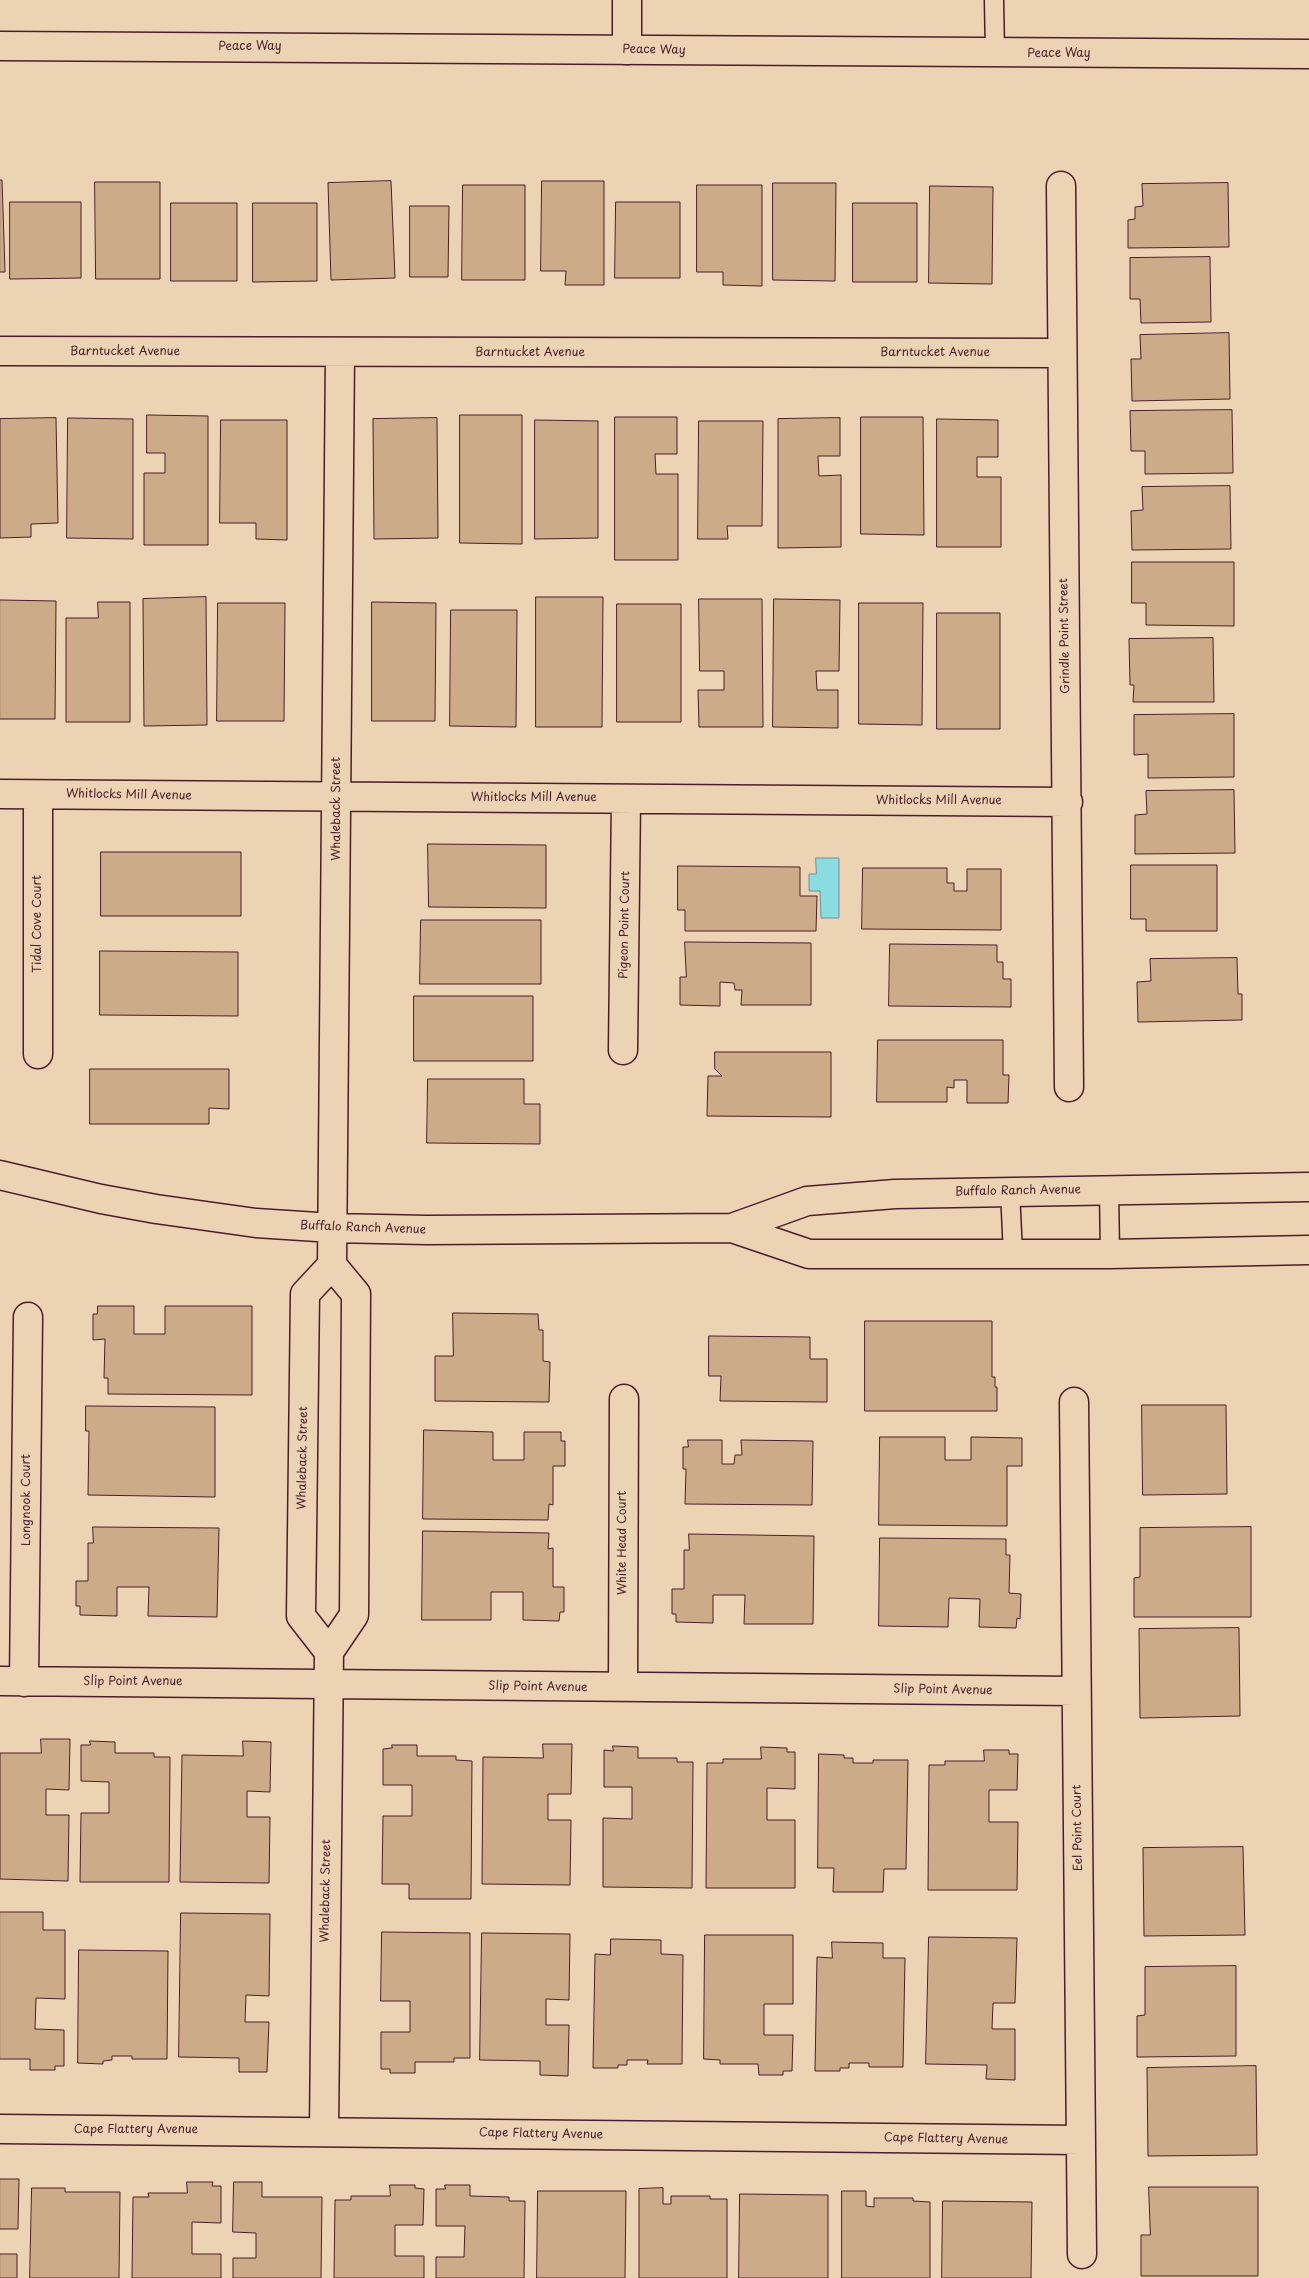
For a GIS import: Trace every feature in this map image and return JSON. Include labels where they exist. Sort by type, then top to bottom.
[{"type":"street","points":[[627,0],[627,50]]},
{"type":"street","name":"Peace Way","points":[[0,46],[995,54],[1309,54]]},
{"type":"street","name":"Grindle Point Street","points":[[1061,186],[1061,353],[1068,802],[1069,1087]]},
{"type":"street","name":"Barntucket Avenue","points":[[0,351],[1061,353]]},
{"type":"street","name":"Whaleback Street","points":[[324,2131],[329,1652],[301,1616],[305,1294],[332,1265],[340,352]]},
{"type":"street","name":"Whitlocks Mill Avenue","points":[[0,794],[1068,802]]},
{"type":"street","name":"Tidal Cove Court","points":[[38,794],[38,1054]]},
{"type":"street","name":"Pigeon Point Court","points":[[624,1050],[626,799]]},
{"type":"street","name":"Buffalo Ranch Avenue","points":[[0,1175],[101,1199],[156,1209],[256,1223],[333,1228],[403,1230],[732,1228],[809,1254],[1110,1254],[1309,1250]]},
{"type":"street","name":"Buffalo Ranch Avenue","points":[[732,1228],[807,1201],[895,1194],[1309,1187]]},
{"type":"street","points":[[329,1652],[354,1615],[356,1294],[332,1265]]},
{"type":"street","name":"Longnook Court","points":[[12,1682],[28,1317]]},
{"type":"street","name":"White Head Court","points":[[623,1687],[624,1398]]},
{"type":"street","name":"Eel Point Court","points":[[1074,1402],[1082,2254]]},
{"type":"street","name":"Slip Point Avenue","points":[[12,1682],[1076,1691]]},
{"type":"street","name":"Cape Flattery Avenue","points":[[0,2129],[1081,2140]]},
{"type":"lane","points":[[994,0],[995,54]]},
{"type":"lane","points":[[1109,1189],[1110,1254]]},
{"type":"lane","points":[[1010,1191],[1013,1254]]},
{"type":"water","points":[[816,858],[839,858],[839,918],[821,918],[820,891],[809,891],[809,874],[816,874]]},
{"type":"building","points":[[0,180],[2,180],[5,272],[0,272]]},
{"type":"building","points":[[391,181],[395,278],[331,280],[328,183]]},
{"type":"building","points":[[542,181],[604,181],[604,285],[565,285],[566,271],[541,271]]},
{"type":"building","points":[[95,182],[160,182],[160,279],[96,279]]},
{"type":"building","points":[[773,183],[836,183],[835,281],[773,280]]},
{"type":"building","points":[[1228,183],[1229,247],[1128,248],[1128,220],[1135,219],[1135,207],[1143,206],[1142,184]]},
{"type":"building","points":[[463,185],[525,185],[525,280],[462,280]]},
{"type":"building","points":[[697,185],[762,185],[762,286],[723,285],[723,272],[697,272]]},
{"type":"building","points":[[930,186],[993,187],[992,284],[929,283]]},
{"type":"building","points":[[10,202],[81,202],[81,278],[10,279]]},
{"type":"building","points":[[616,202],[680,202],[680,278],[615,278]]},
{"type":"building","points":[[171,203],[237,203],[237,281],[171,281]]},
{"type":"building","points":[[253,203],[317,203],[317,281],[253,282]]},
{"type":"building","points":[[853,203],[917,203],[917,282],[853,282]]},
{"type":"building","points":[[410,206],[449,206],[448,277],[410,277]]},
{"type":"building","points":[[1210,257],[1211,322],[1141,323],[1140,299],[1130,299],[1130,258]]},
{"type":"building","points":[[1229,333],[1230,399],[1132,401],[1131,359],[1141,359],[1140,335]]},
{"type":"building","points":[[1232,410],[1233,473],[1145,474],[1145,451],[1131,451],[1130,411]]},
{"type":"building","points":[[147,415],[208,416],[208,545],[144,545],[144,473],[165,473],[165,453],[147,453]]},
{"type":"building","points":[[460,415],[522,415],[522,544],[460,543]]},
{"type":"building","points":[[615,417],[677,417],[677,454],[655,454],[656,474],[678,474],[678,560],[615,560]]},
{"type":"building","points":[[861,417],[923,417],[924,535],[861,534]]},
{"type":"building","points":[[56,418],[58,523],[31,524],[31,537],[0,538],[0,419]]},
{"type":"building","points":[[68,418],[133,419],[133,539],[67,538]]},
{"type":"building","points":[[437,418],[438,538],[374,539],[373,419]]},
{"type":"building","points":[[840,418],[840,456],[818,456],[819,476],[841,475],[841,547],[778,548],[778,419]]},
{"type":"building","points":[[937,419],[998,420],[998,457],[977,457],[977,477],[1001,477],[1001,547],[937,547]]},
{"type":"building","points":[[221,420],[287,420],[287,540],[256,539],[256,523],[220,523]]},
{"type":"building","points":[[535,420],[598,421],[598,538],[535,539]]},
{"type":"building","points":[[699,421],[763,421],[762,526],[727,526],[728,539],[698,539]]},
{"type":"building","points":[[1230,486],[1231,549],[1132,550],[1131,511],[1143,510],[1142,487]]},
{"type":"building","points":[[1132,562],[1234,562],[1234,626],[1146,625],[1146,603],[1132,603]]},
{"type":"building","points":[[206,597],[207,725],[144,726],[143,599]]},
{"type":"building","points":[[536,597],[603,597],[602,727],[536,727]]},
{"type":"building","points":[[699,599],[762,599],[763,727],[699,727],[698,690],[724,690],[724,671],[700,671]]},
{"type":"building","points":[[774,599],[840,600],[839,671],[816,671],[817,690],[838,690],[838,728],[773,727]]},
{"type":"building","points":[[0,600],[56,601],[55,719],[0,719]]},
{"type":"building","points":[[98,602],[130,602],[130,722],[66,722],[66,618],[98,618]]},
{"type":"building","points":[[372,602],[436,603],[435,721],[372,721]]},
{"type":"building","points":[[218,603],[285,603],[284,721],[217,721]]},
{"type":"building","points":[[859,603],[923,603],[922,725],[859,724]]},
{"type":"building","points":[[617,604],[681,604],[681,722],[617,722]]},
{"type":"building","points":[[451,610],[517,610],[516,727],[450,726]]},
{"type":"building","points":[[937,613],[1000,613],[1000,729],[937,729]]},
{"type":"building","points":[[1213,638],[1214,702],[1133,702],[1134,685],[1130,685],[1129,639]]},
{"type":"building","points":[[1234,714],[1234,777],[1148,778],[1148,754],[1134,755],[1134,715]]},
{"type":"building","points":[[1234,790],[1235,853],[1135,854],[1135,815],[1147,814],[1146,791]]},
{"type":"building","points":[[428,844],[546,845],[546,908],[429,907]]},
{"type":"building","points":[[101,852],[241,852],[241,916],[101,916]]},
{"type":"building","points":[[1131,865],[1217,865],[1217,931],[1146,931],[1146,919],[1131,919]]},
{"type":"building","points":[[678,866],[800,867],[800,896],[817,896],[816,931],[685,931],[685,910],[678,910]]},
{"type":"building","points":[[863,868],[947,868],[947,883],[954,883],[954,891],[967,891],[967,869],[1001,869],[1001,930],[862,929]]},
{"type":"building","points":[[421,920],[541,920],[541,984],[420,984]]},
{"type":"building","points":[[685,942],[811,943],[811,1005],[741,1005],[742,990],[735,990],[734,983],[720,982],[720,1006],[680,1005],[680,977],[686,977]]},
{"type":"building","points":[[890,944],[997,945],[997,962],[1003,962],[1003,979],[1011,979],[1011,1007],[889,1006]]},
{"type":"building","points":[[100,951],[238,952],[238,1016],[100,1015]]},
{"type":"building","points":[[1237,958],[1238,994],[1242,994],[1242,1020],[1138,1022],[1137,982],[1151,981],[1150,959]]},
{"type":"building","points":[[414,996],[533,996],[533,1061],[414,1061]]},
{"type":"building","points":[[878,1040],[1003,1040],[1003,1075],[1009,1075],[1008,1103],[967,1103],[967,1080],[954,1080],[954,1088],[947,1087],[947,1102],[877,1102]]},
{"type":"building","points":[[715,1052],[831,1052],[831,1117],[707,1116],[708,1076],[722,1076],[715,1069]]},
{"type":"building","points":[[90,1069],[229,1069],[229,1109],[209,1108],[209,1124],[90,1124]]},
{"type":"building","points":[[428,1079],[524,1079],[524,1104],[540,1104],[540,1144],[427,1143]]},
{"type":"building","points":[[98,1306],[134,1306],[134,1334],[165,1334],[165,1306],[252,1306],[252,1395],[108,1394],[108,1378],[104,1378],[105,1339],[93,1340],[93,1314],[97,1314]]},
{"type":"building","points":[[453,1313],[538,1314],[539,1330],[543,1330],[543,1361],[550,1362],[549,1402],[435,1401],[435,1356],[453,1356]]},
{"type":"building","points":[[865,1321],[992,1321],[992,1377],[995,1377],[995,1387],[997,1387],[997,1411],[865,1411]]},
{"type":"building","points":[[709,1336],[810,1337],[810,1359],[827,1359],[827,1402],[720,1401],[721,1376],[709,1376]]},
{"type":"building","points":[[1142,1405],[1226,1405],[1227,1494],[1143,1495]]},
{"type":"building","points":[[86,1406],[215,1407],[215,1497],[88,1495],[89,1431],[86,1431]]},
{"type":"building","points":[[424,1430],[493,1432],[493,1460],[524,1460],[524,1432],[561,1432],[561,1441],[565,1441],[565,1466],[553,1466],[553,1505],[549,1504],[548,1520],[423,1519]]},
{"type":"building","points":[[880,1437],[945,1437],[945,1460],[971,1460],[971,1437],[1022,1438],[1022,1466],[1007,1466],[1007,1526],[879,1525]]},
{"type":"building","points":[[688,1440],[722,1440],[722,1464],[734,1464],[735,1455],[742,1455],[741,1440],[813,1441],[812,1505],[685,1504],[686,1469],[683,1469],[683,1447],[688,1447]]},
{"type":"building","points":[[93,1527],[219,1528],[217,1617],[148,1616],[149,1587],[117,1587],[117,1616],[80,1615],[80,1606],[76,1606],[76,1581],[88,1581],[88,1543],[93,1543]]},
{"type":"building","points":[[1251,1527],[1251,1617],[1134,1617],[1134,1578],[1140,1577],[1140,1528]]},
{"type":"building","points":[[423,1531],[549,1533],[548,1549],[553,1548],[553,1587],[564,1587],[564,1612],[560,1612],[559,1621],[523,1620],[523,1592],[491,1592],[491,1620],[422,1620]]},
{"type":"building","points":[[689,1534],[814,1536],[813,1624],[744,1624],[745,1595],[713,1595],[713,1623],[676,1622],[676,1614],[672,1614],[672,1589],[684,1589],[684,1550],[689,1550]]},
{"type":"building","points":[[880,1538],[1006,1539],[1006,1555],[1010,1555],[1009,1593],[1021,1594],[1020,1619],[1017,1618],[1016,1628],[979,1627],[980,1599],[949,1598],[948,1627],[879,1626]]},
{"type":"building","points":[[1239,1628],[1240,1716],[1140,1718],[1139,1629]]},
{"type":"building","points":[[41,1739],[70,1739],[69,1790],[46,1789],[46,1815],[69,1815],[68,1881],[0,1879],[0,1753],[41,1753]]},
{"type":"building","points":[[90,1741],[115,1742],[115,1753],[154,1753],[154,1757],[170,1757],[169,1882],[80,1882],[81,1813],[109,1813],[109,1782],[81,1781],[81,1745],[90,1745]]},
{"type":"building","points":[[243,1741],[271,1742],[270,1792],[247,1791],[247,1817],[270,1817],[269,1883],[180,1882],[182,1755],[243,1756]]},
{"type":"building","points":[[543,1744],[572,1744],[571,1794],[548,1794],[548,1820],[571,1820],[570,1885],[482,1884],[483,1757],[543,1758]]},
{"type":"building","points":[[392,1745],[417,1745],[417,1756],[456,1756],[456,1760],[472,1761],[471,1899],[409,1899],[409,1884],[382,1884],[383,1816],[412,1816],[412,1785],[383,1785],[383,1749],[392,1748]]},
{"type":"building","points":[[613,1746],[638,1747],[638,1758],[677,1758],[677,1762],[693,1762],[692,1888],[603,1887],[603,1818],[632,1819],[632,1787],[604,1787],[604,1750],[613,1751]]},
{"type":"building","points":[[761,1747],[787,1748],[787,1752],[795,1752],[795,1789],[767,1788],[767,1820],[795,1820],[795,1888],[706,1888],[707,1763],[723,1763],[723,1759],[761,1759]]},
{"type":"building","points":[[984,1750],[1009,1750],[1009,1754],[1018,1754],[1017,1790],[989,1790],[989,1822],[1018,1822],[1017,1890],[928,1890],[929,1765],[945,1765],[945,1761],[984,1761]]},
{"type":"building","points":[[819,1754],[844,1755],[844,1758],[853,1758],[853,1763],[873,1763],[873,1760],[908,1760],[906,1869],[884,1869],[883,1892],[833,1892],[834,1868],[818,1868]]},
{"type":"building","points":[[1243,1847],[1245,1935],[1144,1936],[1143,1848]]},
{"type":"building","points":[[0,1912],[43,1912],[43,1930],[65,1930],[65,1999],[36,1998],[35,2029],[64,2030],[64,2066],[55,2066],[55,2070],[30,2070],[30,2059],[0,2059]]},
{"type":"building","points":[[181,1913],[270,1914],[269,1996],[246,1995],[245,2022],[269,2022],[267,2072],[239,2072],[239,2058],[179,2057]]},
{"type":"building","points":[[382,1932],[470,1933],[470,2058],[454,2058],[454,2062],[415,2062],[415,2073],[390,2073],[390,2069],[381,2069],[381,2032],[410,2032],[410,2001],[381,2001]]},
{"type":"building","points":[[482,1933],[570,1934],[569,2000],[546,1999],[546,2025],[569,2025],[568,2076],[540,2075],[540,2061],[480,2060]]},
{"type":"building","points":[[705,1935],[793,1935],[793,2004],[764,2004],[764,2035],[793,2035],[792,2071],[783,2071],[783,2075],[759,2075],[758,2064],[720,2064],[720,2060],[704,2059]]},
{"type":"building","points":[[929,1937],[1017,1938],[1015,2003],[993,2003],[992,2029],[1015,2029],[1015,2080],[986,2079],[987,2065],[926,2064]]},
{"type":"building","points":[[611,1939],[661,1940],[661,1954],[683,1955],[682,2064],[647,2064],[648,2060],[627,2060],[627,2065],[618,2065],[618,2068],[593,2068],[595,1954],[610,1955]]},
{"type":"building","points":[[832,1942],[883,1943],[883,1958],[905,1958],[903,2067],[869,2067],[869,2063],[849,2063],[849,2068],[840,2068],[840,2071],[815,2071],[817,1957],[832,1958]]},
{"type":"building","points":[[79,1950],[168,1951],[167,2059],[132,2059],[132,2056],[112,2056],[112,2060],[103,2061],[103,2064],[78,2063]]},
{"type":"building","points":[[1236,1966],[1236,2056],[1137,2057],[1137,2016],[1145,2015],[1145,1967]]},
{"type":"building","points":[[1256,2066],[1257,2155],[1148,2156],[1147,2068]]},
{"type":"building","points":[[0,2179],[19,2179],[18,2229],[0,2229]]},
{"type":"building","points":[[187,2182],[213,2182],[212,2186],[221,2186],[221,2223],[192,2222],[192,2254],[221,2254],[221,2278],[132,2278],[133,2197],[149,2197],[148,2193],[187,2193]]},
{"type":"building","points":[[234,2182],[262,2182],[262,2197],[322,2197],[321,2278],[233,2278],[233,2258],[256,2258],[256,2233],[233,2232]]},
{"type":"building","points":[[390,2185],[415,2185],[415,2188],[424,2189],[423,2225],[395,2225],[395,2256],[424,2256],[424,2278],[334,2278],[335,2200],[351,2200],[351,2196],[390,2196]]},
{"type":"building","points":[[445,2185],[470,2185],[470,2196],[509,2197],[509,2201],[525,2201],[524,2278],[436,2278],[436,2257],[464,2257],[465,2226],[436,2226],[436,2189],[445,2189]]},
{"type":"building","points":[[1149,2187],[1258,2187],[1258,2276],[1141,2276],[1141,2235],[1150,2235]]},
{"type":"building","points":[[32,2188],[65,2188],[65,2192],[120,2192],[119,2278],[30,2278]]},
{"type":"building","points":[[663,2188],[663,2204],[671,2204],[671,2196],[710,2196],[710,2199],[727,2199],[727,2278],[639,2278],[639,2189]]},
{"type":"building","points":[[538,2191],[626,2191],[625,2278],[537,2278]]},
{"type":"building","points":[[842,2191],[866,2191],[866,2206],[874,2207],[874,2198],[913,2198],[913,2201],[930,2202],[930,2278],[842,2278]]},
{"type":"building","points":[[740,2194],[828,2195],[828,2278],[739,2278]]},
{"type":"building","points":[[943,2201],[1032,2202],[1031,2278],[942,2278]]},
{"type":"building","points":[[0,2254],[17,2254],[17,2278],[0,2278]]}]
